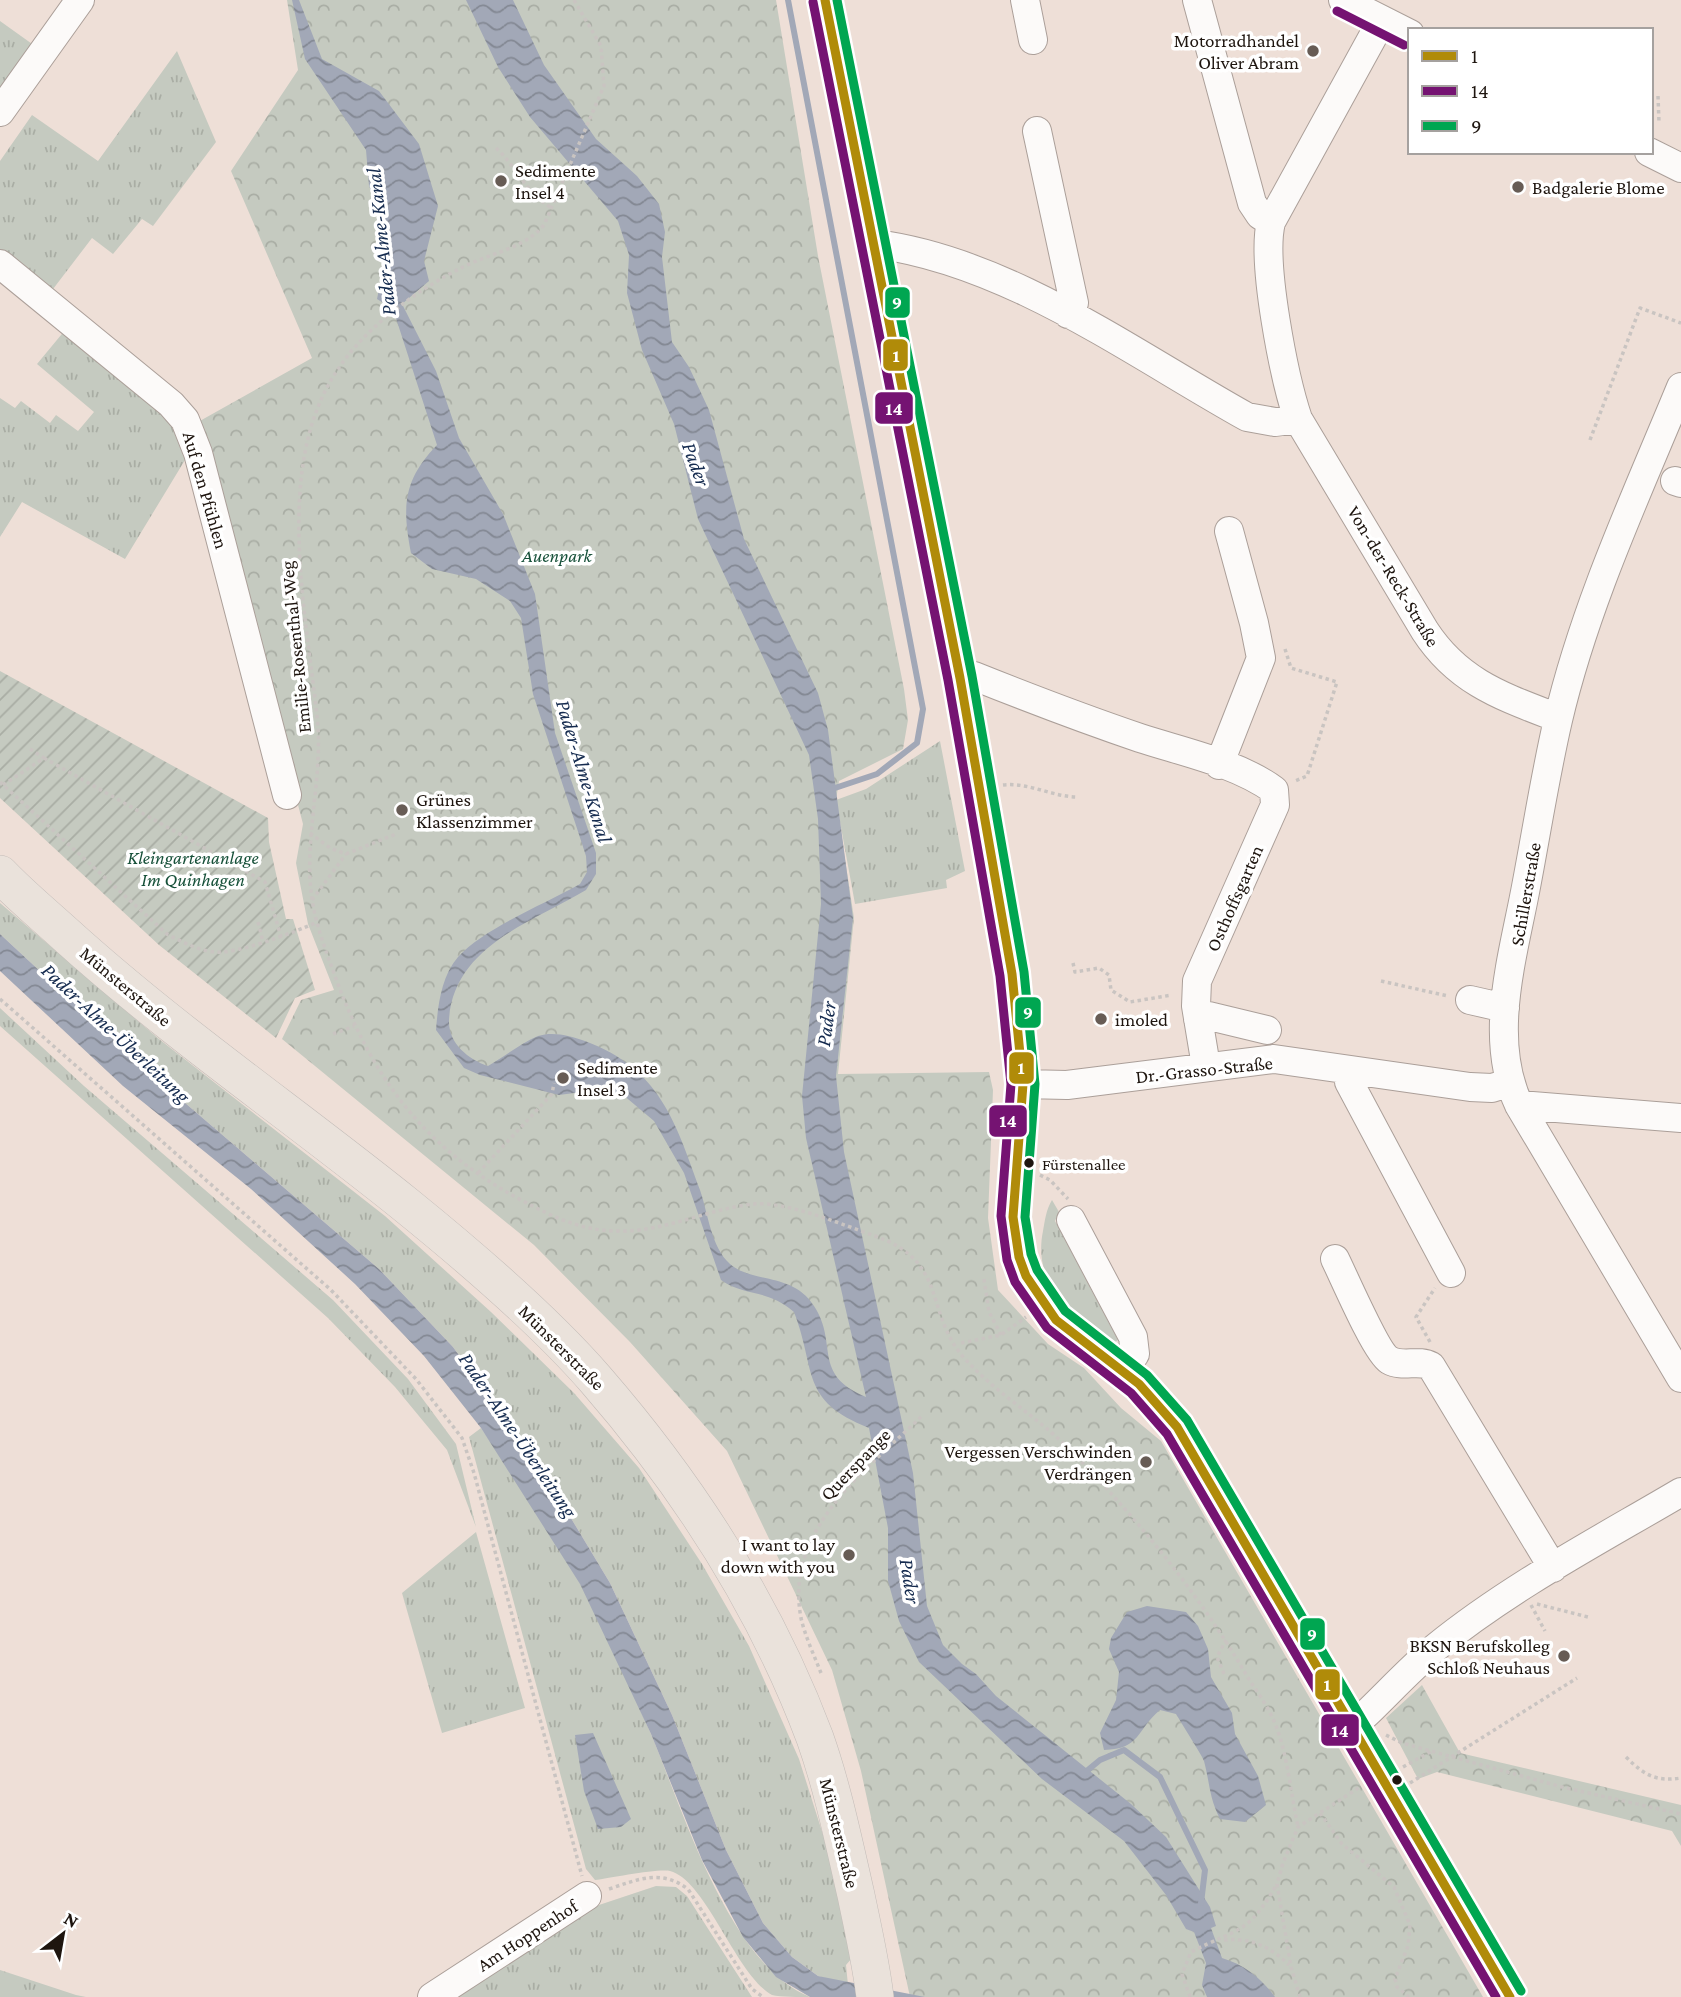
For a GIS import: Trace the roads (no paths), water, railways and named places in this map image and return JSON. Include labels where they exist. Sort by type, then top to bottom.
[{"type":"main road","name":"Münsterstraße","points":[[0,874],[96,962],[176,1028],[406,1206],[504,1290],[594,1377],[642,1435],[687,1494],[736,1575],[796,1693],[815,1740],[842,1831],[874,1989]]},
{"type":"street","points":[[0,112],[80,0]]},
{"type":"street","points":[[825,0],[960,678],[1012,974],[1047,1085],[1016,1166],[1015,1238],[1026,1276],[1067,1331],[1139,1384],[1177,1427],[1352,1722],[1510,1997]]},
{"type":"street","points":[[1025,0],[1033,40]]},
{"type":"street","points":[[1197,0],[1252,203],[1260,215],[1271,222]]},
{"type":"street","points":[[1343,0],[1408,33]]},
{"type":"street","name":"Von-der-Reck-Straße","points":[[1382,20],[1271,222],[1269,271],[1290,395],[1298,418],[1425,631],[1446,660],[1462,674],[1501,696],[1558,718]]},
{"type":"street","points":[[1037,131],[1074,303],[1068,314]]},
{"type":"street","points":[[1653,154],[1681,168]]},
{"type":"street","points":[[875,244],[982,272],[1068,314],[1247,417],[1275,422],[1298,418]]},
{"type":"street","name":"Auf den Pfühlen","points":[[0,264],[171,404],[185,420],[198,453],[287,795]]},
{"type":"street","name":"Schillerstraße","points":[[1681,387],[1607,565],[1558,718],[1502,1037],[1513,1094],[1681,1378]]},
{"type":"street","points":[[960,678],[974,676],[1079,718],[1219,765],[1261,658],[1228,531]]},
{"type":"street","name":"Osthoffsgarten","points":[[1206,1066],[1195,991],[1197,981],[1275,805],[1274,790],[1262,782],[1219,765]]},
{"type":"street","points":[[1470,1000],[1506,1008]]},
{"type":"street","points":[[1198,1019],[1209,1016],[1267,1030]]},
{"type":"street","name":"Dr.-Grasso-Straße","points":[[1047,1085],[1274,1059],[1351,1072],[1492,1088],[1513,1094],[1681,1118]]},
{"type":"street","points":[[1351,1072],[1349,1082],[1451,1273]]},
{"type":"street","points":[[1071,1220],[1133,1337],[1135,1354],[1122,1372]]},
{"type":"street","points":[[1335,1259],[1383,1355],[1400,1364],[1424,1362],[1431,1366],[1553,1568]]},
{"type":"street","points":[[1352,1722],[1365,1715],[1434,1649],[1553,1568],[1681,1492]]},
{"type":"street","name":"Am Hoppenhof","points":[[432,1997],[587,1896]]},
{"type":"water","name":"Pader","points":[[292,0],[299,0],[322,59],[379,91],[419,144],[438,206],[424,261],[429,281],[402,304],[436,371],[459,438],[503,514],[535,594],[555,733],[596,853],[596,874],[586,890],[499,940],[480,955],[464,973],[454,995],[449,1020],[452,1036],[461,1049],[473,1059],[488,1066],[538,1036],[556,1034],[585,1041],[631,1066],[648,1082],[672,1120],[700,1190],[714,1239],[724,1257],[739,1270],[784,1283],[805,1295],[821,1320],[832,1368],[849,1388],[866,1397],[806,1138],[802,1096],[821,904],[818,819],[809,755],[698,519],[674,424],[642,350],[627,293],[629,255],[618,221],[530,117],[498,67],[466,0],[513,0],[544,65],[596,139],[637,176],[659,204],[665,232],[662,257],[672,342],[689,367],[709,410],[744,539],[818,693],[828,730],[853,918],[836,1076],[844,1152],[913,1473],[927,1606],[943,1645],[962,1664],[976,1674],[996,1696],[1131,1804],[1166,1837],[1210,1907],[1216,1926],[1211,1928],[1222,1958],[1252,1973],[1275,1997],[1207,1997],[1202,1985],[1206,1963],[1194,1932],[1186,1929],[1166,1895],[1124,1841],[1042,1779],[919,1662],[899,1621],[888,1581],[888,1528],[869,1428],[831,1406],[821,1395],[809,1368],[794,1312],[774,1299],[739,1289],[721,1280],[684,1173],[654,1121],[622,1094],[597,1090],[559,1095],[480,1075],[464,1068],[436,1030],[444,982],[458,957],[469,946],[499,926],[580,884],[587,872],[586,856],[533,694],[521,618],[510,601],[476,579],[432,569],[411,553],[406,508],[411,482],[437,445],[393,309],[377,299],[387,251],[387,226],[369,186],[366,150],[305,59]]},
{"type":"water","points":[[0,934],[142,1066],[379,1269],[453,1347],[539,1465],[610,1583],[672,1715],[726,1850],[763,1923],[792,1957],[818,1976],[925,1997],[810,1997],[776,1977],[743,1937],[702,1860],[651,1734],[580,1584],[481,1428],[424,1356],[355,1284],[251,1189],[123,1086],[0,971]]},
{"type":"water","points":[[1147,1606],[1186,1612],[1198,1626],[1208,1649],[1211,1677],[1232,1713],[1235,1734],[1258,1776],[1266,1805],[1245,1822],[1220,1819],[1204,1761],[1176,1714],[1160,1710],[1132,1742],[1116,1749],[1104,1750],[1100,1733],[1116,1700],[1119,1672],[1109,1649],[1111,1638],[1127,1612]]},
{"type":"water","points":[[593,1733],[631,1819],[621,1827],[598,1829],[584,1791],[575,1735]]},
{"type":"waterway","points":[[788,0],[923,709],[917,743],[877,774],[829,790]]},
{"type":"waterway","points":[[1083,1774],[1100,1760],[1124,1750],[1160,1777],[1205,1870],[1201,1903]]},
{"type":"place","name":"Motorradhandel Oliver Abram","points":[[1313,51]]},
{"type":"place","name":"Sedimente Insel 4","points":[[501,181]]},
{"type":"place","name":"Badgalerie Blome","points":[[1518,187]]},
{"type":"place","name":"Grünes Klassenzimmer","points":[[402,810]]},
{"type":"place","name":"imoled","points":[[1101,1019]]},
{"type":"place","name":"Sedimente Insel 3","points":[[563,1078]]},
{"type":"place","name":"Fürstenallee","points":[[1029,1163]]},
{"type":"place","name":"Vergessen Verschwinden Verdrängen","points":[[1146,1462]]},
{"type":"place","name":"I want to lay down with you","points":[[849,1555]]},
{"type":"place","name":"BKSN Berufskolleg Schloß Neuhaus","points":[[1564,1656]]},
{"type":"water label","name":"Pader-Alme-Kanal","points":[[381,242]]},
{"type":"water label","name":"Pader-Alme-Kanal","points":[[584,771]]},
{"type":"water label","name":"Pader-Alme-Überleitung","points":[[116,1033]]},
{"type":"water label","name":"Pader-Alme-Überleitung","points":[[518,1435]]},
{"type":"park label","name":"Auenpark","points":[[557,555]]},
{"type":"park label","name":"Kleingartenanlage Im Quinhagen","points":[[193,868]]}]
